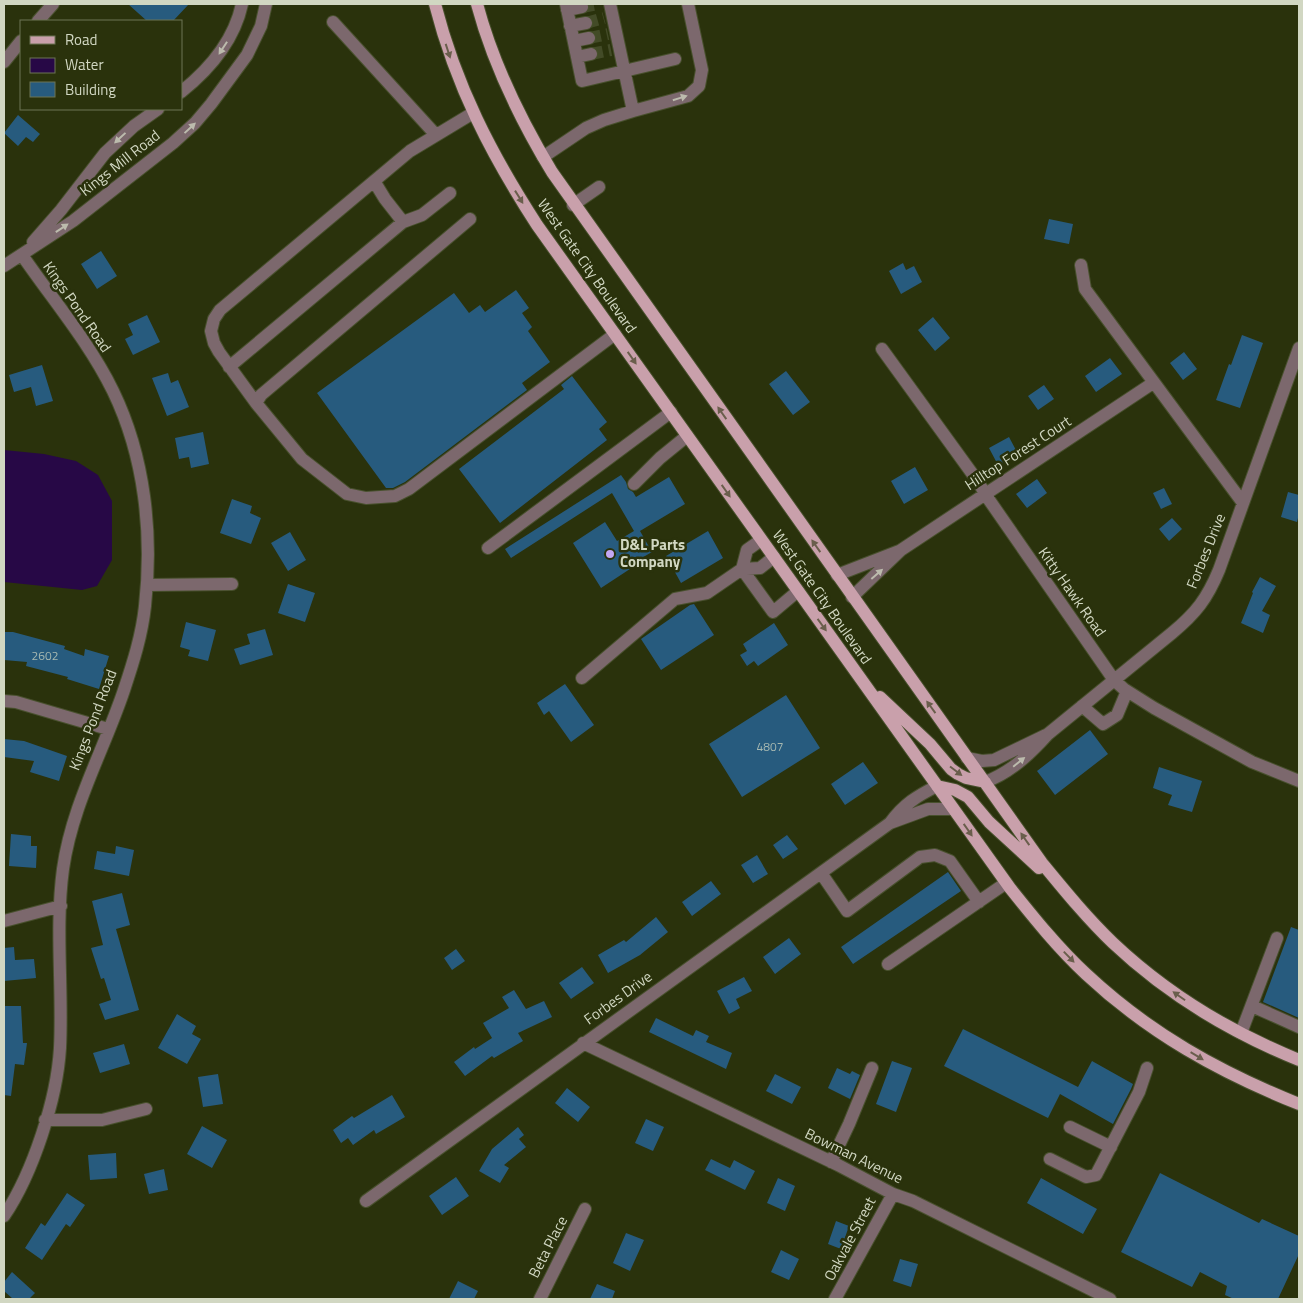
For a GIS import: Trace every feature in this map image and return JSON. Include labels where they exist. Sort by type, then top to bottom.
[{"type":"main road","name":"West Gate City Boulevard","points":[[435,4],[453,64],[473,113],[517,194],[1006,883],[1040,925],[1085,973],[1140,1020],[1202,1059],[1299,1104]]},
{"type":"main road","name":"West Gate City Boulevard","points":[[477,4],[491,50],[517,112],[574,205],[1042,863],[1107,937],[1138,965],[1193,1006],[1241,1033],[1299,1060]]},
{"type":"main road","points":[[859,676],[930,744],[958,774],[966,778],[985,782]]},
{"type":"main road","points":[[937,786],[955,790],[968,797],[1001,834],[1065,891]]},
{"type":"street","points":[[39,20],[53,4]]},
{"type":"street","points":[[182,91],[207,68],[222,50],[235,26],[242,4]]},
{"type":"street","name":"Kings Mill Road","points":[[4,266],[73,221],[173,143],[195,123],[247,55],[261,26],[266,4]]},
{"type":"street","points":[[543,157],[586,128],[604,120],[688,96],[699,86],[702,70],[688,4]]},
{"type":"street","points":[[582,7],[566,7],[582,81],[675,59]]},
{"type":"street","points":[[609,13],[615,49],[624,71],[633,111]]},
{"type":"street","points":[[333,22],[436,135]]},
{"type":"street","points":[[570,26],[586,23]]},
{"type":"street","points":[[574,41],[589,38]]},
{"type":"street","points":[[4,62],[20,42]]},
{"type":"street","points":[[577,57],[591,54]]},
{"type":"street","name":"Kings Mill Road","points":[[22,256],[61,210],[105,153],[134,126],[157,110]]},
{"type":"street","points":[[473,113],[410,151],[220,310],[214,319],[211,331],[218,352],[256,403],[302,459],[347,494],[366,498],[395,496],[409,489],[615,334]]},
{"type":"street","points":[[374,181],[385,199],[404,222]]},
{"type":"street","points":[[574,205],[599,186]]},
{"type":"street","points":[[230,367],[404,222],[422,215],[450,193]]},
{"type":"street","points":[[256,403],[261,395],[470,218]]},
{"type":"street","name":"Kings Pond Road","points":[[4,1216],[29,1170],[37,1149],[56,1081],[60,1048],[60,906],[63,869],[72,826],[86,785],[123,693],[136,651],[145,608],[148,544],[144,499],[136,455],[113,391],[91,352],[22,256]]},
{"type":"street","points":[[1081,265],[1085,289],[1243,503]]},
{"type":"street","name":"Forbes Drive","points":[[985,782],[1001,776],[1034,750],[1048,734],[1188,619],[1200,606],[1219,570],[1299,348]]},
{"type":"street","name":"Kitty Hawk Road","points":[[882,349],[979,482],[985,494],[1114,680],[1127,691],[1154,708],[1252,762],[1299,781]]},
{"type":"street","name":"Hilltop Forest Court","points":[[852,597],[901,550],[1153,383]]},
{"type":"street","points":[[488,548],[671,412]]},
{"type":"street","points":[[634,484],[660,458],[688,436]]},
{"type":"street","points":[[742,569],[747,550],[761,540]]},
{"type":"street","name":"Hilltop Forest Court","points":[[837,575],[901,550]]},
{"type":"street","points":[[582,678],[675,599],[707,593],[742,569],[760,568],[774,557]]},
{"type":"street","points":[[742,569],[773,612],[798,591]]},
{"type":"street","points":[[146,584],[232,584]]},
{"type":"street","points":[[1082,706],[1103,724],[1117,715],[1127,691]]},
{"type":"street","points":[[4,701],[16,702],[108,729]]},
{"type":"street","name":"Forbes Drive","points":[[968,758],[982,761],[994,760],[1048,734]]},
{"type":"street","name":"Forbes Drive","points":[[890,823],[901,808],[920,794],[937,786]]},
{"type":"street","name":"Forbes Drive","points":[[366,1201],[890,823],[928,809],[953,809]]},
{"type":"street","points":[[821,873],[847,911],[920,857],[935,855],[950,861],[979,902]]},
{"type":"street","points":[[888,964],[1006,883]]},
{"type":"street","points":[[4,921],[60,906]]},
{"type":"street","points":[[1241,1033],[1277,938]]},
{"type":"street","points":[[1252,1006],[1299,1027]]},
{"type":"street","name":"Bowman Avenue","points":[[583,1043],[831,1162],[893,1194],[913,1201],[1110,1299]]},
{"type":"street","points":[[831,1162],[872,1068]]},
{"type":"street","points":[[1050,1159],[1086,1177],[1096,1175],[1139,1092],[1147,1068]]},
{"type":"street","points":[[45,1120],[102,1120],[146,1109]]},
{"type":"street","points":[[1070,1128],[1111,1147]]},
{"type":"street","name":"Oakvale Street","points":[[836,1299],[893,1194]]},
{"type":"street","name":"Beta Place","points":[[540,1299],[585,1210]]},
{"type":"water","points":[[4,450],[44,454],[76,461],[98,475],[112,501],[112,560],[97,586],[82,590],[4,582]]},
{"type":"building","points":[[128,4],[189,4],[174,20],[146,20]]},
{"type":"building","points":[[18,115],[40,134],[33,142],[26,137],[18,146],[4,133]]},
{"type":"building","points":[[1049,219],[1073,224],[1069,244],[1044,239]]},
{"type":"building","points":[[101,251],[117,276],[97,289],[81,264]]},
{"type":"building","points":[[903,263],[906,270],[914,266],[922,282],[901,294],[889,271]]},
{"type":"building","points":[[516,290],[529,308],[522,313],[532,327],[528,331],[550,362],[522,383],[527,390],[405,482],[393,488],[386,488],[317,393],[454,293],[469,313],[480,305],[485,312]]},
{"type":"building","points":[[147,315],[160,342],[133,355],[125,339],[133,335],[128,324]]},
{"type":"building","points":[[933,317],[950,338],[935,351],[918,330]]},
{"type":"building","points":[[1242,335],[1263,343],[1240,408],[1216,400]]},
{"type":"building","points":[[1184,352],[1197,369],[1183,380],[1170,363]]},
{"type":"building","points":[[1110,358],[1122,374],[1096,392],[1085,376]]},
{"type":"building","points":[[42,365],[53,401],[36,406],[31,387],[14,392],[9,375]]},
{"type":"building","points":[[786,371],[810,402],[793,415],[769,384]]},
{"type":"building","points":[[168,373],[171,383],[178,380],[189,407],[167,416],[152,378]]},
{"type":"building","points":[[572,376],[607,422],[599,429],[607,440],[500,523],[459,469],[564,389],[561,385]]},
{"type":"building","points":[[1044,385],[1054,399],[1038,410],[1028,396]]},
{"type":"building","points":[[203,432],[209,464],[191,468],[189,457],[179,459],[175,438]]},
{"type":"building","points":[[1009,437],[1018,454],[998,465],[989,448]]},
{"type":"building","points":[[915,467],[928,490],[904,504],[891,481]]},
{"type":"building","points":[[621,475],[628,489],[636,497],[669,477],[685,504],[640,531],[652,552],[631,564],[633,567],[601,588],[573,543],[605,522],[617,541],[634,531],[612,493],[511,558],[505,549]]},
{"type":"building","points":[[1037,479],[1047,493],[1027,508],[1016,494]]},
{"type":"building","points":[[1164,488],[1172,504],[1161,509],[1153,493]]},
{"type":"building","points":[[1288,492],[1299,495],[1297,522],[1281,517]]},
{"type":"building","points":[[232,499],[252,506],[250,513],[261,518],[251,544],[220,533]]},
{"type":"building","points":[[1172,518],[1182,529],[1169,541],[1159,529]]},
{"type":"building","points":[[708,531],[723,558],[681,583],[666,556]]},
{"type":"building","points":[[290,532],[306,560],[288,571],[271,543]]},
{"type":"building","points":[[1260,577],[1276,586],[1262,611],[1270,615],[1263,633],[1241,623],[1252,592]]},
{"type":"building","points":[[288,584],[315,593],[305,622],[278,613]]},
{"type":"building","points":[[694,604],[714,635],[661,670],[641,639]]},
{"type":"building","points":[[186,622],[216,630],[208,661],[188,656],[190,650],[180,647]]},
{"type":"building","points":[[774,623],[788,645],[758,666],[754,661],[747,666],[740,655],[747,651],[743,644]]},
{"type":"building","points":[[265,629],[273,655],[240,665],[234,649],[250,644],[247,634]]},
{"type":"building","points":[[4,632],[13,632],[65,646],[64,649],[84,656],[85,649],[109,656],[99,689],[67,679],[68,677],[26,666],[27,662],[4,660]]},
{"type":"building","points":[[565,684],[594,725],[571,742],[549,711],[544,715],[537,703]]},
{"type":"building","points":[[786,695],[820,748],[742,797],[709,744]]},
{"type":"building","points":[[1090,730],[1108,754],[1055,795],[1037,771]]},
{"type":"building","points":[[4,739],[24,741],[67,756],[59,781],[30,772],[34,761],[4,757]]},
{"type":"building","points":[[863,762],[878,783],[845,805],[831,784]]},
{"type":"building","points":[[1159,767],[1202,781],[1192,812],[1168,805],[1172,795],[1153,788]]},
{"type":"building","points":[[11,834],[31,836],[31,846],[37,846],[36,868],[9,866]]},
{"type":"building","points":[[787,835],[798,849],[783,859],[773,845]]},
{"type":"building","points":[[116,846],[134,850],[129,876],[94,869],[97,851],[115,854]]},
{"type":"building","points":[[757,855],[768,874],[753,883],[741,865]]},
{"type":"building","points":[[948,872],[961,891],[853,964],[841,947]]},
{"type":"building","points":[[711,881],[721,894],[692,916],[682,902]]},
{"type":"building","points":[[122,893],[130,925],[116,929],[139,1010],[105,1020],[99,1004],[111,1000],[104,978],[101,979],[91,948],[103,945],[92,901]]},
{"type":"building","points":[[656,917],[668,932],[640,955],[608,973],[598,955],[624,940],[626,942]]},
{"type":"building","points":[[1291,927],[1299,930],[1299,1018],[1263,1002]]},
{"type":"building","points":[[789,938],[801,954],[775,974],[763,957]]},
{"type":"building","points":[[14,947],[15,960],[34,959],[36,978],[4,981],[4,948]]},
{"type":"building","points":[[456,949],[465,961],[452,970],[444,958]]},
{"type":"building","points":[[582,967],[594,983],[571,999],[559,983]]},
{"type":"building","points":[[744,977],[752,991],[736,999],[740,1008],[729,1014],[717,991]]},
{"type":"building","points":[[514,990],[526,1009],[544,1001],[552,1017],[518,1033],[523,1041],[494,1058],[492,1056],[465,1076],[454,1062],[474,1047],[475,1049],[492,1038],[483,1023],[509,1008],[502,997]]},
{"type":"building","points":[[4,1006],[21,1006],[23,1043],[27,1043],[24,1065],[15,1064],[11,1096],[4,1095]]},
{"type":"building","points":[[177,1014],[196,1026],[192,1034],[201,1039],[187,1064],[158,1048]]},
{"type":"building","points":[[656,1018],[693,1036],[696,1030],[709,1036],[706,1042],[732,1053],[726,1069],[649,1032]]},
{"type":"building","points":[[963,1029],[1078,1087],[1092,1061],[1133,1084],[1113,1124],[1060,1094],[1048,1118],[944,1066]]},
{"type":"building","points":[[124,1044],[130,1064],[100,1073],[93,1053]]},
{"type":"building","points":[[892,1061],[912,1068],[896,1112],[876,1104]]},
{"type":"building","points":[[837,1068],[850,1074],[852,1071],[860,1075],[850,1099],[828,1088]]},
{"type":"building","points":[[218,1074],[223,1104],[203,1107],[198,1077]]},
{"type":"building","points":[[775,1074],[801,1087],[792,1104],[766,1091]]},
{"type":"building","points":[[567,1088],[590,1107],[578,1122],[555,1103]]},
{"type":"building","points":[[392,1095],[405,1117],[376,1134],[374,1130],[353,1145],[348,1138],[341,1143],[333,1130],[352,1116],[354,1118]]},
{"type":"building","points":[[646,1119],[664,1127],[653,1151],[635,1143]]},
{"type":"building","points":[[202,1126],[227,1140],[212,1168],[187,1154]]},
{"type":"building","points":[[518,1127],[524,1135],[519,1139],[526,1147],[504,1165],[509,1168],[500,1183],[479,1171],[492,1149]]},
{"type":"building","points":[[116,1153],[117,1178],[90,1180],[88,1155]]},
{"type":"building","points":[[711,1159],[730,1168],[734,1160],[755,1171],[745,1190],[705,1170]]},
{"type":"building","points":[[164,1169],[168,1190],[149,1194],[144,1174]]},
{"type":"building","points":[[1160,1173],[1259,1223],[1262,1219],[1299,1236],[1299,1254],[1278,1299],[1234,1299],[1225,1295],[1227,1286],[1200,1272],[1192,1287],[1121,1252]]},
{"type":"building","points":[[456,1177],[469,1196],[442,1215],[429,1196]]},
{"type":"building","points":[[778,1178],[795,1186],[785,1211],[767,1203]]},
{"type":"building","points":[[1041,1178],[1097,1209],[1083,1234],[1027,1203]]},
{"type":"building","points":[[67,1193],[85,1205],[70,1227],[66,1224],[42,1260],[25,1248],[41,1223],[45,1226]]},
{"type":"building","points":[[836,1221],[849,1226],[841,1249],[828,1244]]},
{"type":"building","points":[[626,1233],[644,1240],[630,1271],[613,1263]]},
{"type":"building","points":[[781,1250],[799,1259],[789,1280],[771,1272]]},
{"type":"building","points":[[900,1259],[918,1264],[911,1287],[893,1281]]},
{"type":"building","points":[[12,1272],[35,1293],[29,1299],[13,1299],[4,1291],[4,1282]]},
{"type":"building","points":[[458,1281],[478,1291],[474,1299],[449,1299]]},
{"type":"building","points":[[597,1284],[615,1291],[612,1299],[590,1299]]},
{"type":"tunnel","points":[[582,7],[598,4]]},
{"type":"tunnel","points":[[586,23],[604,18]]},
{"type":"tunnel","points":[[589,38],[608,34]]},
{"type":"tunnel","points":[[591,54],[611,50]]},
{"type":"place","name":"D&L Parts Company","points":[[610,554]]}]
